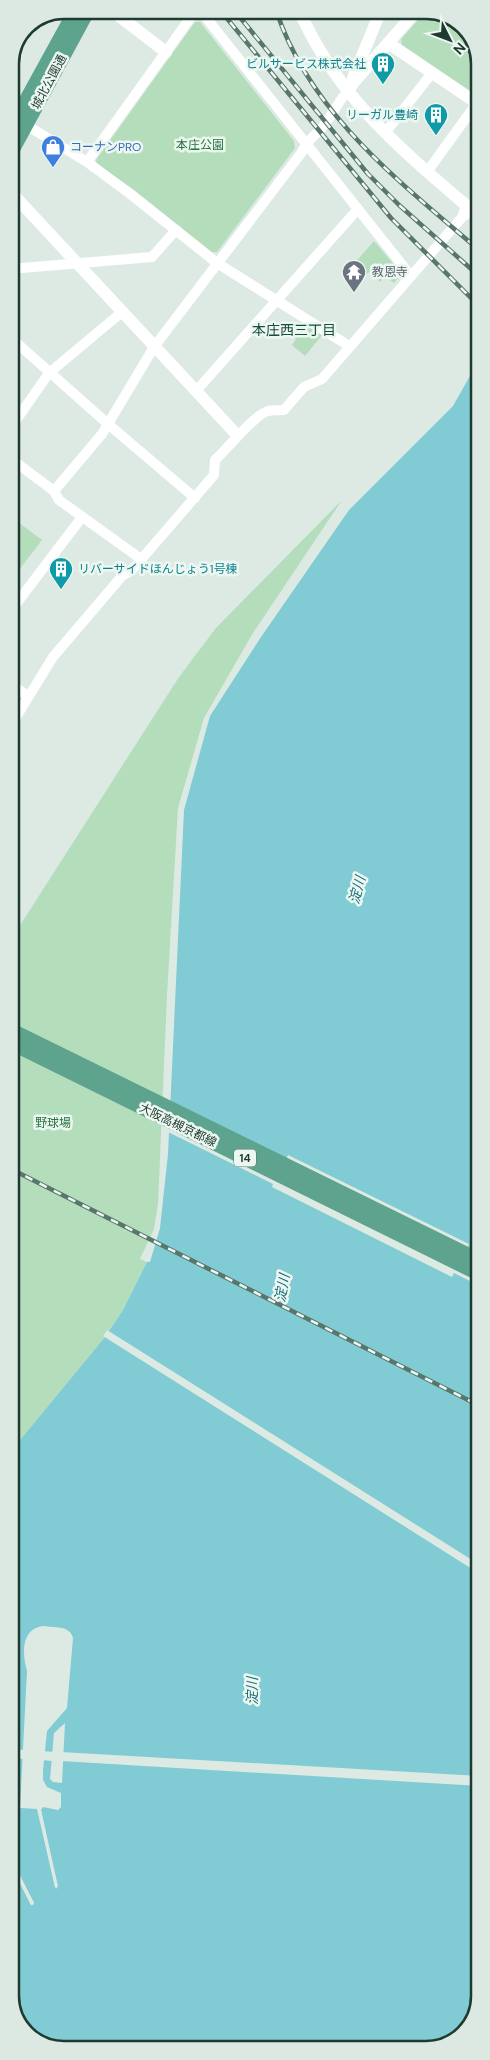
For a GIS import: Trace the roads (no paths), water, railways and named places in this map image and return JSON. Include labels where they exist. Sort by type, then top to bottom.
[{"type":"main road","name":"城北公園通","points":[[19,117],[71,19]]},
{"type":"main road","name":"城北公園通","points":[[19,119],[82,19]]},
{"type":"main road","name":"大阪高槻京都線","points":[[19,1034],[471,1257]]},
{"type":"main road","name":"大阪高槻京都線","points":[[19,1046],[471,1270]]},
{"type":"street","points":[[123,19],[166,52]]},
{"type":"street","points":[[86,162],[190,19]]},
{"type":"street","points":[[207,19],[304,144],[411,276]]},
{"type":"street","points":[[19,712],[54,657],[122,576],[132,570],[214,475],[215,460],[237,436],[266,411],[284,410],[304,387],[322,379],[465,210],[428,172],[385,133],[347,92],[322,54],[304,19]]},
{"type":"street","points":[[347,92],[378,19]]},
{"type":"street","points":[[56,495],[102,434],[154,347],[302,152],[304,144],[324,125],[354,82],[409,19]]},
{"type":"street","points":[[388,43],[471,98]]},
{"type":"street","points":[[385,133],[432,73]]},
{"type":"street","points":[[428,172],[471,112]]},
{"type":"street","points":[[19,127],[86,162],[129,193],[217,263],[349,346]]},
{"type":"street","points":[[19,201],[237,436]]},
{"type":"street","points":[[196,391],[278,302],[358,209]]},
{"type":"street","points":[[19,268],[152,257],[176,230]]},
{"type":"street","points":[[19,416],[49,374],[122,312]]},
{"type":"street","points":[[19,346],[195,498]]},
{"type":"street","points":[[19,465],[82,517],[141,559]]},
{"type":"street","points":[[19,600],[82,517]]},
{"type":"street","points":[[19,690],[28,696]]},
{"type":"water","name":"淀川","points":[[471,374],[471,2002],[467,2016],[458,2028],[443,2038],[426,2041],[52,2040],[39,2034],[28,2024],[21,2011],[19,1996],[19,1881],[31,1905],[34,1903],[19,1874],[19,1441],[105,1337],[123,1310],[147,1262],[150,1262],[160,1228],[168,1154],[184,810],[210,716],[261,637],[349,510],[453,406]],"holes":[[[43,1626],[57,1627],[69,1631],[73,1638],[67,1708],[47,1731],[43,1770],[43,1780],[47,1787],[61,1793],[61,1807],[58,1810],[43,1807],[41,1810],[57,1888],[55,1887],[37,1809],[20,1808],[27,1671],[24,1657],[25,1643],[27,1637],[36,1628]],[[65,1723],[62,1783],[53,1782],[50,1779],[54,1733]]]},
{"type":"railway","points":[[227,19],[391,218],[471,298]]},
{"type":"railway","points":[[241,19],[368,174],[399,205],[471,269]]},
{"type":"railway","points":[[280,19],[291,47],[311,82],[334,114],[389,172],[471,243]]},
{"type":"railway","points":[[19,1173],[471,1401]]},
{"type":"place","name":"ビルサービス株式会社","points":[[383,85]]},
{"type":"place","name":"リーガル豊崎","points":[[436,136]]},
{"type":"place","name":"コーナンPRO","points":[[53,168]]},
{"type":"place","name":"教恩寺","points":[[354,293]]},
{"type":"place","name":"リバーサイドほんじょう1号棟","points":[[61,590]]},
{"type":"district","name":"本庄西三丁目","points":[[294,330]]},
{"type":"park label","name":"本庄公園","points":[[200,145]]},
{"type":"park label","name":"野球場","points":[[53,1123]]}]
